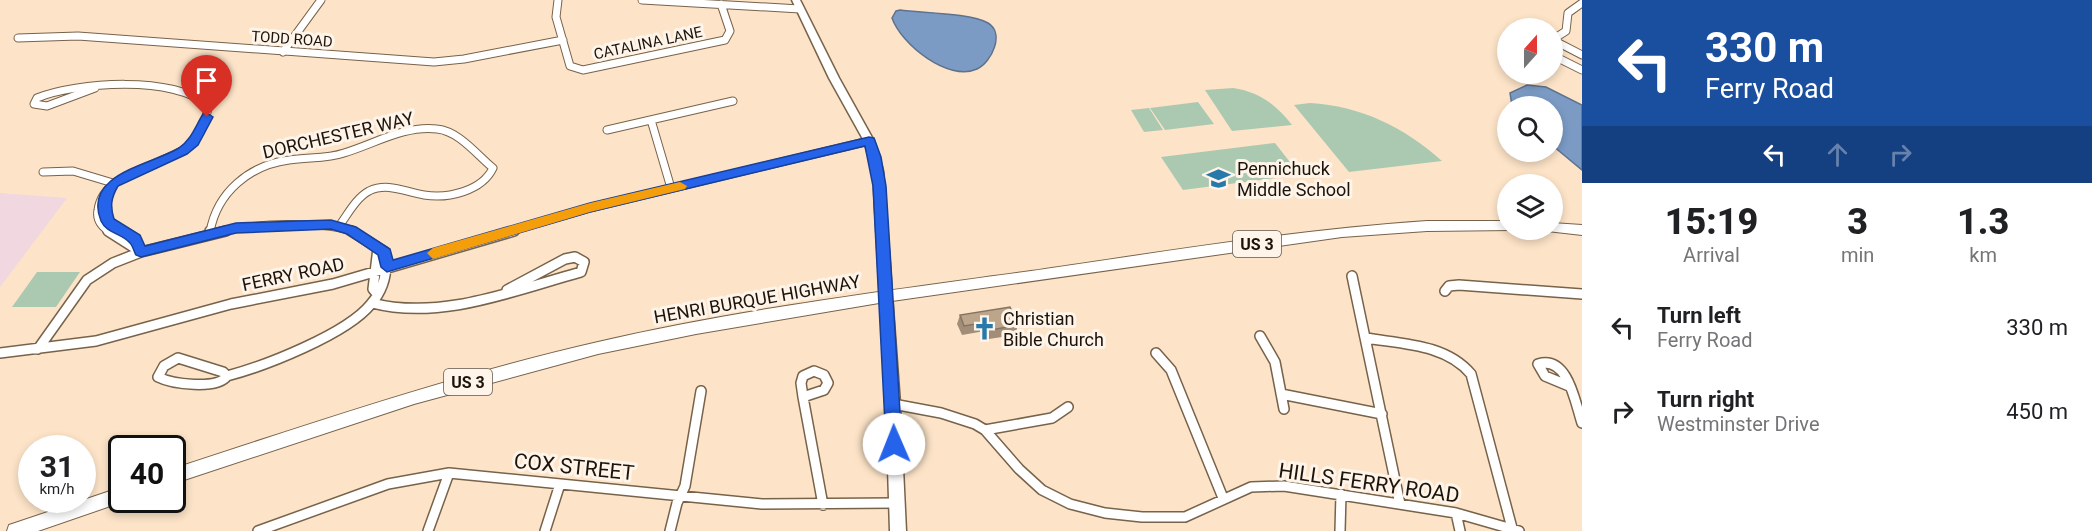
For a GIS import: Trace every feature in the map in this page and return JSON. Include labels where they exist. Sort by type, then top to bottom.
[{"type":"main road","name":"HENRI BURQUE HIGHWAY","points":[[186,472],[414,397],[538,363],[696,328],[885,297],[1342,232],[1427,226],[1497,226]]},
{"type":"main road","points":[[1563,229],[1582,230]]},
{"type":"main road","points":[[15,531],[108,500]]},
{"type":"street","points":[[282,52],[321,0]]},
{"type":"street","name":"CATALINA LANE","points":[[558,0],[556,17],[570,66],[583,70],[719,42],[729,36],[730,31],[722,4]]},
{"type":"street","points":[[642,0],[798,5],[834,78],[869,141],[875,157],[880,186],[898,531]]},
{"type":"street","points":[[1563,33],[1566,31],[1568,13],[1579,2]]},
{"type":"street","name":"TODD ROAD","points":[[18,38],[78,36],[434,62],[464,59],[563,40]]},
{"type":"street","points":[[1563,45],[1582,55]]},
{"type":"street","points":[[1563,60],[1582,70]]},
{"type":"street","points":[[95,88],[47,106],[34,104],[37,98],[49,92],[95,88],[159,87],[192,96],[208,106],[207,117],[194,142],[182,151],[113,183],[105,190],[98,203],[97,215],[104,229],[141,252]]},
{"type":"street","points":[[607,130],[732,101]]},
{"type":"street","points":[[651,120],[671,188]]},
{"type":"street","name":"DORCHESTER WAY","points":[[210,233],[213,212],[228,192],[253,172],[280,161],[334,155],[384,137],[438,128],[451,132],[492,166],[492,172],[485,180],[448,195],[424,195],[393,186],[382,186],[370,190],[355,204],[339,226]]},
{"type":"street","name":"FERRY ROAD","points":[[0,352],[96,341],[231,304],[333,284],[590,208],[869,141]]},
{"type":"street","points":[[44,172],[73,171],[113,183]]},
{"type":"street","points":[[38,349],[87,280],[113,263],[141,252],[210,233],[260,226],[339,226],[361,235],[385,252],[387,267],[383,285],[372,303],[355,319],[280,360],[227,376],[215,384],[168,382],[158,377],[164,366],[178,358],[223,372],[227,376]]},
{"type":"street","points":[[377,294],[373,289],[378,248]]},
{"type":"street","points":[[372,303],[395,309],[459,305],[507,290],[569,276],[580,272],[584,264],[581,260],[570,257],[507,290]]},
{"type":"street","points":[[1352,276],[1400,504]]},
{"type":"street","points":[[1445,291],[1449,286],[1459,285],[1582,294]]},
{"type":"street","points":[[49,348],[55,328]]},
{"type":"street","points":[[1260,336],[1275,362],[1284,409]]},
{"type":"street","points":[[1366,338],[1447,353],[1458,358],[1471,374],[1515,530]]},
{"type":"street","points":[[1156,353],[1171,370],[1223,498]]},
{"type":"street","points":[[1569,386],[1582,423]]},
{"type":"street","points":[[670,531],[680,495],[685,486],[701,392]]},
{"type":"street","points":[[1281,394],[1382,414]]},
{"type":"street","points":[[803,397],[823,505]]},
{"type":"street","name":"HILLS FERRY ROAD","points":[[893,404],[957,418],[985,430],[1041,489],[1072,506],[1152,518],[1175,518],[1204,509],[1223,498],[1261,485],[1284,486],[1456,513],[1515,530]]},
{"type":"street","points":[[985,430],[1052,418],[1068,407]]},
{"type":"street","points":[[428,531],[449,473]]},
{"type":"street","name":"COX STREET","points":[[265,530],[387,484],[449,473],[762,504],[896,503]]},
{"type":"street","points":[[545,531],[560,484]]},
{"type":"street","points":[[1340,531],[1341,494]]},
{"type":"street","points":[[1456,513],[1460,531]]},
{"type":"shaded area","points":[[0,193],[67,198],[0,287]]},
{"type":"green space","points":[[1233,88],[1266,100],[1292,125],[1232,131],[1205,90]]},
{"type":"green space","points":[[1198,102],[1214,124],[1165,130],[1150,108]]},
{"type":"green space","points":[[1310,103],[1347,109],[1381,120],[1413,138],[1442,161],[1349,172],[1294,105]]},
{"type":"green space","points":[[1149,108],[1163,130],[1144,132],[1131,110]]},
{"type":"green space","points":[[1275,143],[1300,175],[1183,190],[1161,157]]},
{"type":"green space","points":[[37,272],[80,272],[56,307],[12,307]]},
{"type":"water","points":[[896,11],[958,15],[988,23],[996,33],[992,54],[977,69],[965,72],[940,65],[915,49],[897,28],[892,18]]},
{"type":"water","points":[[1527,85],[1546,87],[1582,105],[1582,170],[1563,154],[1563,96],[1510,96],[1510,93]]},
{"type":"building","points":[[1010,307],[1018,325],[991,330],[988,322],[964,326],[960,315]]},
{"type":"slow traffic","points":[[433,253],[590,208],[680,186]]},
{"type":"place","name":"Pennichuck Middle School","points":[[1219,178]]},
{"type":"place","name":"Christian Bible Church","points":[[985,328]]},
{"type":"route","points":[[207,117],[194,142],[182,151],[113,183],[106,196],[104,213],[108,221],[115,228],[135,239],[141,252],[236,228],[331,225],[361,235],[385,252],[387,267],[590,208],[869,141],[875,157],[880,186],[894,444]]}]
